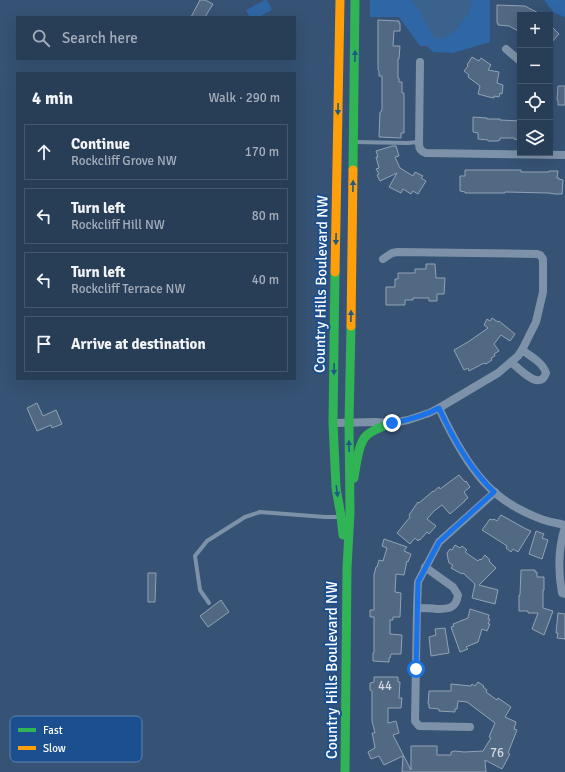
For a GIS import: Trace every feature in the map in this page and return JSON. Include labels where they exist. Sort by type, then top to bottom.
[{"type":"main road","name":"Country Hills Boulevard NW","points":[[340,0],[333,423],[336,488],[345,515],[347,568],[345,772]]},
{"type":"main road","name":"Country Hills Boulevard NW","points":[[345,515],[350,502],[349,423],[355,0]]},
{"type":"main road","points":[[350,502],[359,452],[366,436],[380,427],[392,423]]},
{"type":"street","points":[[506,49],[517,58]]},
{"type":"street","points":[[420,62],[420,150],[426,153],[517,154]]},
{"type":"street","points":[[553,154],[565,155]]},
{"type":"street","points":[[333,423],[392,423],[408,420],[429,413],[498,373],[511,362],[522,350],[536,322],[543,292],[543,259],[540,255],[398,252],[392,253],[383,259]]},
{"type":"street","points":[[511,362],[534,380],[544,378],[546,373],[545,369],[522,350]]},
{"type":"street","points":[[439,408],[446,424],[466,459],[484,483],[507,502],[542,519],[565,526],[560,555],[559,579],[562,594],[565,594]]},
{"type":"street","points":[[470,727],[419,726],[416,721],[418,582],[439,542],[494,492]]},
{"type":"street","points":[[417,608],[448,609],[457,601],[458,595],[453,587],[425,567]]},
{"type":"lane","points":[[354,142],[419,142]]},
{"type":"lane","points":[[209,603],[200,590],[195,556],[207,541],[245,517],[260,512],[325,517],[345,515]]},
{"type":"shaded area","points":[[267,0],[272,10],[261,16],[249,16],[246,10]]},
{"type":"shaded area","points":[[370,0],[490,0],[490,42],[453,53],[433,52],[427,46],[420,46],[399,17],[370,17]]},
{"type":"shaded area","points":[[410,0],[472,0],[469,13],[455,31],[443,39],[433,37],[417,6]]},
{"type":"shaded area","points":[[544,0],[565,0],[565,17],[554,13]]},
{"type":"building","points":[[200,0],[205,0],[213,4],[206,16],[192,16]]},
{"type":"building","points":[[497,5],[525,6],[536,12],[517,12],[517,30],[509,26],[498,25]]},
{"type":"building","points":[[378,20],[399,21],[400,23],[400,31],[394,31],[393,46],[400,46],[398,78],[399,82],[402,82],[402,93],[404,93],[404,133],[401,133],[401,138],[379,137],[380,112],[382,109],[382,76],[379,76],[378,70]]},
{"type":"building","points":[[553,28],[559,34],[553,41]]},
{"type":"building","points":[[472,57],[479,61],[481,58],[491,65],[488,70],[499,72],[497,83],[503,85],[502,94],[500,93],[499,97],[494,96],[494,98],[478,94],[480,86],[468,77],[469,75],[464,71]]},
{"type":"building","points":[[558,86],[565,86],[565,105],[558,105]]},
{"type":"building","points":[[473,117],[517,121],[517,140],[514,138],[500,138],[500,140],[497,141],[488,141],[478,139],[478,133],[473,132]]},
{"type":"building","points":[[396,146],[399,156],[395,157],[400,168],[413,176],[415,172],[423,176],[421,178],[426,181],[418,194],[413,191],[411,194],[403,189],[401,193],[389,187],[397,173],[380,181],[377,175],[379,174],[376,169],[379,168],[376,151]]},
{"type":"building","points":[[465,170],[521,170],[521,172],[558,171],[557,178],[563,180],[562,194],[505,192],[465,193],[460,191],[460,176],[465,176]]},
{"type":"building","points":[[426,264],[435,264],[436,278],[445,278],[444,294],[437,294],[437,301],[429,301],[429,298],[413,298],[413,300],[405,300],[405,305],[386,305],[386,287],[395,287],[395,279],[398,279],[398,273],[415,273],[415,269],[426,269]]},
{"type":"building","points":[[492,318],[498,322],[499,321],[515,334],[510,341],[501,335],[494,344],[499,351],[494,354],[495,356],[491,358],[492,360],[469,371],[468,368],[464,370],[454,350],[488,328],[484,325],[487,319],[490,321]]},
{"type":"building","points":[[37,403],[43,416],[56,410],[62,424],[52,428],[51,425],[37,431],[27,408]]},
{"type":"building","points":[[459,475],[470,487],[464,492],[468,498],[465,501],[450,514],[442,505],[434,511],[427,519],[436,526],[429,534],[427,532],[418,541],[415,538],[410,544],[397,533],[410,517],[409,515],[418,502],[419,503],[433,491],[439,487],[440,489]]},
{"type":"building","points":[[501,515],[531,531],[518,552],[513,549],[511,552],[506,548],[507,546],[482,530],[490,519],[497,521]]},
{"type":"building","points":[[536,531],[544,534],[542,538],[548,540],[542,559],[529,554]]},
{"type":"building","points":[[384,539],[407,547],[404,551],[411,554],[408,562],[407,561],[404,575],[396,574],[395,592],[401,593],[400,617],[393,617],[393,620],[390,620],[390,634],[402,635],[401,654],[391,654],[389,662],[373,661],[374,617],[370,617],[370,610],[374,610],[374,575],[379,560],[383,561],[387,548],[382,546]]},
{"type":"building","points":[[455,545],[460,548],[462,546],[467,550],[465,552],[478,561],[485,555],[496,568],[479,585],[498,590],[495,604],[472,598],[475,584],[463,573],[462,574],[451,568],[453,565],[449,563],[447,553],[450,549],[452,550]]},
{"type":"building","points":[[521,570],[535,570],[535,572],[537,572],[537,577],[544,577],[543,608],[553,611],[544,635],[532,629],[538,613],[519,611]]},
{"type":"building","points":[[148,573],[156,573],[155,602],[148,602]]},
{"type":"building","points":[[221,600],[229,612],[208,627],[200,616]]},
{"type":"building","points":[[470,609],[489,615],[488,619],[490,619],[488,624],[490,624],[487,631],[482,629],[478,642],[466,647],[468,649],[460,652],[451,627],[454,626],[453,624],[468,618]]},
{"type":"building","points":[[558,613],[565,614],[565,639],[557,638]]},
{"type":"building","points":[[445,628],[449,653],[431,656],[429,637],[436,635],[435,629]]},
{"type":"building","points":[[374,677],[398,677],[398,682],[400,682],[399,698],[402,698],[401,708],[388,708],[388,723],[396,721],[399,733],[393,735],[411,770],[411,746],[437,746],[437,755],[451,755],[451,752],[455,751],[483,751],[491,738],[489,737],[495,723],[467,702],[458,701],[455,712],[439,711],[439,709],[429,708],[428,704],[429,691],[451,691],[451,684],[471,686],[472,684],[475,686],[478,682],[484,686],[483,687],[487,690],[486,692],[497,700],[498,698],[511,707],[505,717],[516,722],[514,729],[517,730],[508,753],[510,754],[502,769],[485,760],[486,772],[402,772],[403,756],[384,765],[379,756],[371,759],[368,752],[375,748],[372,733],[375,733],[372,721],[372,691],[370,690],[370,683],[374,682]]},
{"type":"traffic: fast","points":[[353,170],[355,0]]},
{"type":"traffic: fast","points":[[335,272],[333,423],[336,488],[343,535]]},
{"type":"traffic: fast","points":[[345,772],[347,568],[350,513],[349,423],[351,326]]},
{"type":"traffic: fast","points":[[354,478],[363,440],[372,431],[392,423]]},
{"type":"traffic: slow","points":[[335,272],[340,0]]},
{"type":"traffic: slow","points":[[351,326],[353,170]]},
{"type":"route","points":[[392,423],[408,420],[439,408],[446,424],[466,459],[484,483],[494,492],[439,542],[418,582],[416,669]]}]
